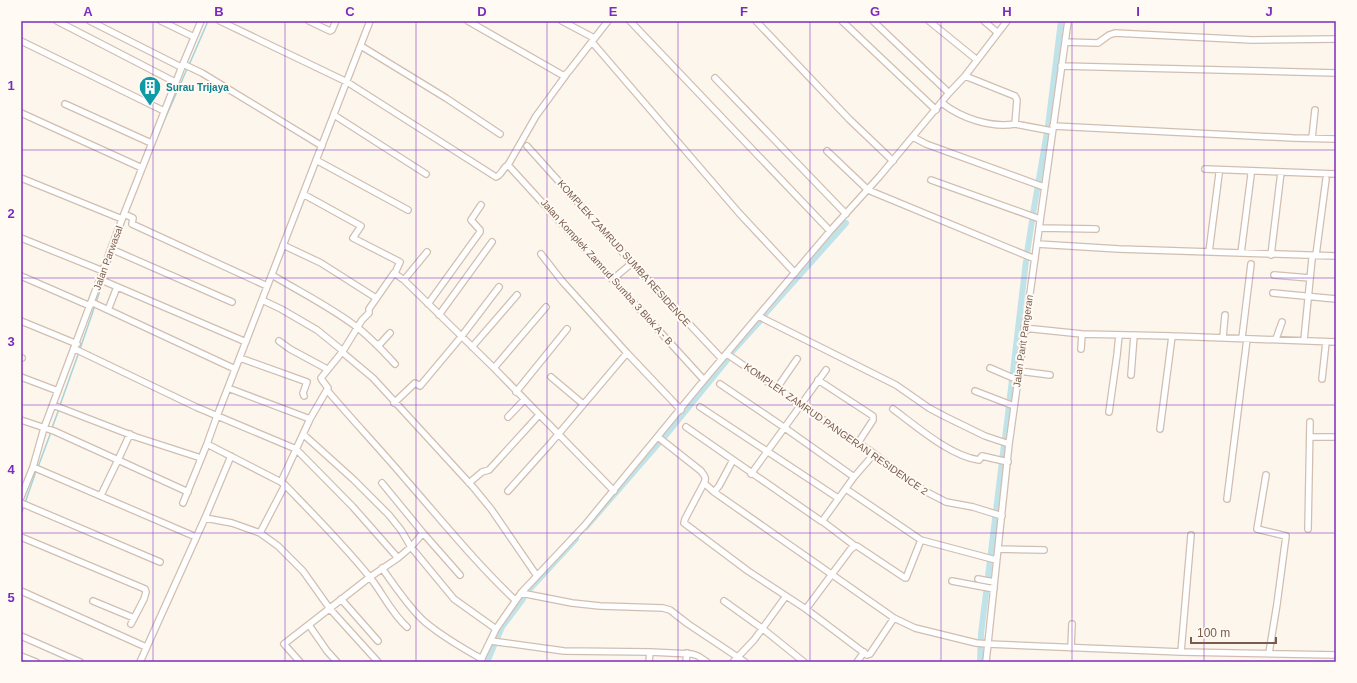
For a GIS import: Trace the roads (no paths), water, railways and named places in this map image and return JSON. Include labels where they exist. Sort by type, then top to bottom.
[{"type":"street","points":[[57,21],[175,82]]},
{"type":"street","points":[[90,21],[185,66],[322,146]]},
{"type":"street","points":[[161,21],[194,37]]},
{"type":"street","name":"Jalan Parwasal","points":[[21,497],[49,429],[58,391],[77,348],[93,304],[104,282],[103,270],[115,250],[123,216],[175,82],[185,66],[194,37],[201,21]]},
{"type":"street","points":[[220,21],[347,82],[494,176],[498,177],[506,165],[508,165],[536,116],[608,21]]},
{"type":"street","points":[[309,21],[332,30],[336,21]]},
{"type":"street","points":[[183,503],[370,21]]},
{"type":"street","points":[[468,21],[562,75],[566,75]]},
{"type":"street","points":[[562,21],[593,40],[734,207],[795,273]]},
{"type":"street","points":[[630,21],[681,72],[830,231]]},
{"type":"street","points":[[756,21],[849,119],[893,161]]},
{"type":"street","points":[[842,21],[936,110]]},
{"type":"street","points":[[873,21],[949,93]]},
{"type":"street","points":[[929,21],[977,60]]},
{"type":"street","points":[[984,21],[998,33]]},
{"type":"street","points":[[382,568],[404,598],[424,621],[481,660],[496,629],[515,600],[585,525],[614,491],[704,380],[830,231],[868,190],[965,76],[1007,21]]},
{"type":"street","name":"Jalan Parit Pangeran","points":[[986,662],[993,589],[987,581],[998,549],[1000,515],[1008,462],[1016,379],[1019,371],[1037,244],[1049,129],[1068,21]]},
{"type":"street","points":[[1065,42],[1098,43],[1109,35],[1115,33],[1252,40],[1336,39]]},
{"type":"street","points":[[21,41],[164,111]]},
{"type":"street","points":[[361,46],[446,98],[500,134]]},
{"type":"street","points":[[1061,66],[1336,73]]},
{"type":"street","points":[[965,76],[1015,96],[1017,100],[1015,124]]},
{"type":"street","points":[[715,78],[846,214]]},
{"type":"street","points":[[942,103],[953,112],[979,121],[1004,126],[1015,124],[1049,129],[1336,139]]},
{"type":"street","points":[[65,104],[151,143]]},
{"type":"street","points":[[1312,138],[1315,110]]},
{"type":"street","points":[[21,113],[142,168]]},
{"type":"street","points":[[334,115],[426,174]]},
{"type":"street","points":[[913,137],[926,144],[1043,187]]},
{"type":"street","name":"KOMPLEK ZAMRUD SUMBA RESIDENCE","points":[[527,146],[632,263],[722,359]]},
{"type":"street","points":[[827,151],[868,190],[1035,259]]},
{"type":"street","points":[[316,160],[408,210]]},
{"type":"street","name":"Jalan Komplek Zamrud Sumba 3 Blok A - B","points":[[508,165],[704,380]]},
{"type":"street","points":[[1205,169],[1336,174]]},
{"type":"street","points":[[1209,252],[1219,174],[1218,170]]},
{"type":"street","points":[[1241,253],[1251,175],[1250,171]]},
{"type":"street","points":[[1271,255],[1281,172]]},
{"type":"street","points":[[21,178],[123,216],[133,218],[132,224],[267,286]]},
{"type":"street","points":[[1304,340],[1310,278],[1326,179]]},
{"type":"street","points":[[931,180],[1040,219]]},
{"type":"street","points":[[260,532],[283,483],[296,449],[326,390],[327,386],[321,379],[343,351],[376,298],[395,273],[400,262],[353,238],[361,226],[303,194]]},
{"type":"street","points":[[428,304],[480,232],[471,220],[481,205]]},
{"type":"street","points":[[1039,228],[1096,229]]},
{"type":"street","points":[[21,238],[103,270]]},
{"type":"street","points":[[439,315],[492,242]]},
{"type":"street","points":[[1037,244],[1314,257],[1336,256]]},
{"type":"street","points":[[283,245],[321,263],[376,298]]},
{"type":"street","points":[[115,250],[232,302]]},
{"type":"street","points":[[404,280],[427,252]]},
{"type":"street","points":[[541,254],[562,281],[681,410]]},
{"type":"street","points":[[613,279],[632,263]]},
{"type":"street","points":[[1226,499],[1245,338],[1251,264]]},
{"type":"street","points":[[395,273],[494,368],[614,491]]},
{"type":"street","points":[[272,275],[317,301],[357,327],[377,344],[395,364]]},
{"type":"street","points":[[1274,275],[1310,278]]},
{"type":"street","points":[[21,276],[108,310],[235,369]]},
{"type":"street","points":[[104,282],[246,342]]},
{"type":"street","points":[[108,310],[117,287]]},
{"type":"street","points":[[394,403],[415,383],[420,386],[461,337],[499,287]]},
{"type":"street","points":[[1273,293],[1336,299]]},
{"type":"street","points":[[472,347],[517,295]]},
{"type":"street","points":[[262,300],[317,330],[364,370],[491,509],[537,576]]},
{"type":"street","points":[[494,368],[546,307]]},
{"type":"street","points":[[759,316],[896,385],[929,408],[944,416],[985,436],[1009,444]]},
{"type":"street","points":[[1223,338],[1226,316]]},
{"type":"street","points":[[21,321],[174,397],[296,449],[353,507],[398,558]]},
{"type":"street","points":[[1276,339],[1282,322]]},
{"type":"street","points":[[1024,328],[1082,334],[1336,342]]},
{"type":"street","points":[[516,392],[567,329]]},
{"type":"street","points":[[377,344],[380,344],[390,332]]},
{"type":"street","points":[[1081,349],[1082,334]]},
{"type":"street","points":[[1109,412],[1119,335]]},
{"type":"street","points":[[1130,375],[1134,336]]},
{"type":"street","points":[[1160,429],[1172,336]]},
{"type":"street","points":[[279,341],[290,349],[328,369]]},
{"type":"street","points":[[1322,379],[1326,342]]},
{"type":"street","points":[[508,491],[627,353]]},
{"type":"street","name":"KOMPLEK ZAMRUD PANGERAN RESIDENCE 2","points":[[727,354],[874,454],[923,490],[946,502],[1000,515]]},
{"type":"street","points":[[240,358],[307,382],[303,393],[304,396]]},
{"type":"street","points":[[777,388],[797,359]]},
{"type":"street","points":[[990,368],[1016,379]]},
{"type":"street","points":[[751,474],[826,370]]},
{"type":"street","points":[[1019,371],[1050,375]]},
{"type":"street","points":[[21,377],[58,391]]},
{"type":"street","points":[[551,377],[583,404]]},
{"type":"street","points":[[818,380],[873,416],[873,420],[858,443]]},
{"type":"street","points":[[720,384],[854,477]]},
{"type":"street","points":[[228,388],[310,419]]},
{"type":"street","points":[[326,390],[345,413],[383,453],[477,562],[515,600]]},
{"type":"street","points":[[974,391],[1014,406]]},
{"type":"street","points":[[508,417],[524,400]]},
{"type":"street","points":[[55,406],[130,434],[201,458]]},
{"type":"street","points":[[700,407],[838,498]]},
{"type":"street","points":[[893,409],[948,449],[970,459],[979,460],[982,456],[1008,462]]},
{"type":"street","points":[[469,484],[482,472],[489,470],[539,415]]},
{"type":"street","points":[[21,420],[49,429],[148,472],[188,492]]},
{"type":"street","points":[[1308,529],[1311,437],[1310,422]]},
{"type":"street","points":[[686,427],[751,474],[822,521],[855,546],[905,578],[921,540]]},
{"type":"street","points":[[102,495],[130,434]]},
{"type":"street","points":[[303,434],[354,480],[389,515],[401,530],[410,547],[454,599],[496,629]]},
{"type":"street","points":[[658,437],[705,475],[706,480],[684,523],[748,571],[806,609],[867,655],[870,654],[894,618]]},
{"type":"street","points":[[1311,437],[1336,437]]},
{"type":"street","points":[[207,444],[283,483],[331,532],[370,577],[396,616],[406,626]]},
{"type":"street","points":[[822,521],[854,477],[874,454]]},
{"type":"street","points":[[140,662],[205,518],[231,456]]},
{"type":"street","points":[[714,492],[719,486],[733,460]]},
{"type":"street","points":[[33,467],[102,495],[196,537]]},
{"type":"street","points":[[1266,475],[1257,529],[1286,536],[1269,653]]},
{"type":"street","points":[[382,483],[422,533],[460,575]]},
{"type":"street","points":[[704,483],[714,492],[894,618],[915,628],[976,643],[987,644],[1181,652],[1336,655]]},
{"type":"street","points":[[846,489],[921,540],[995,560]]},
{"type":"street","points":[[24,505],[160,562]]},
{"type":"street","points":[[205,518],[226,522],[260,532],[267,537],[286,553],[303,571],[330,608],[378,662]]},
{"type":"street","points":[[300,662],[284,644],[370,577],[398,558],[422,533]]},
{"type":"street","points":[[1181,652],[1191,535]]},
{"type":"street","points":[[21,537],[145,589],[146,592],[144,599],[131,624]]},
{"type":"street","points":[[806,609],[850,550],[855,546]]},
{"type":"street","points":[[998,549],[1044,550]]},
{"type":"street","points":[[952,581],[993,589]]},
{"type":"street","points":[[21,591],[146,647]]},
{"type":"street","points":[[521,594],[572,603],[670,610],[716,643],[746,662]]},
{"type":"street","points":[[733,662],[763,629],[786,596]]},
{"type":"street","points":[[341,599],[378,641]]},
{"type":"street","points":[[93,601],[134,618]]},
{"type":"street","points":[[724,601],[763,629],[804,662]]},
{"type":"street","points":[[1071,648],[1072,624]]},
{"type":"street","points":[[309,626],[337,662]]},
{"type":"street","points":[[21,636],[80,662]]},
{"type":"street","points":[[491,641],[564,651],[687,653],[695,654],[707,662]]},
{"type":"street","points":[[649,662],[650,652]]},
{"type":"street","points":[[857,662],[864,652]]},
{"type":"street","points":[[686,662],[687,653]]},
{"type":"street","points":[[21,656],[36,662]]},
{"type":"waterway","points":[[189,65],[208,21]]},
{"type":"waterway","points":[[1033,214],[1048,126],[1061,21]]},
{"type":"waterway","points":[[157,137],[187,69]]},
{"type":"waterway","points":[[115,249],[126,216]]},
{"type":"waterway","points":[[1027,253],[1032,221]]},
{"type":"waterway","points":[[764,315],[846,223]]},
{"type":"waterway","points":[[104,279],[114,252]]},
{"type":"waterway","points":[[1005,439],[1026,261]]},
{"type":"waterway","points":[[80,349],[103,282]]},
{"type":"waterway","points":[[731,353],[760,321]]},
{"type":"waterway","points":[[60,405],[79,352]]},
{"type":"waterway","points":[[665,436],[727,360]]},
{"type":"waterway","points":[[52,428],[59,409]]},
{"type":"waterway","points":[[38,467],[51,432]]},
{"type":"waterway","points":[[586,527],[658,444]]},
{"type":"waterway","points":[[980,662],[981,634],[1004,445]]},
{"type":"waterway","points":[[25,503],[36,471]]},
{"type":"waterway","points":[[21,514],[24,507]]},
{"type":"waterway","points":[[529,590],[576,539]]},
{"type":"waterway","points":[[487,662],[502,627],[523,599]]},
{"type":"place","name":"Surau Trijaya","points":[[150,106]]}]
